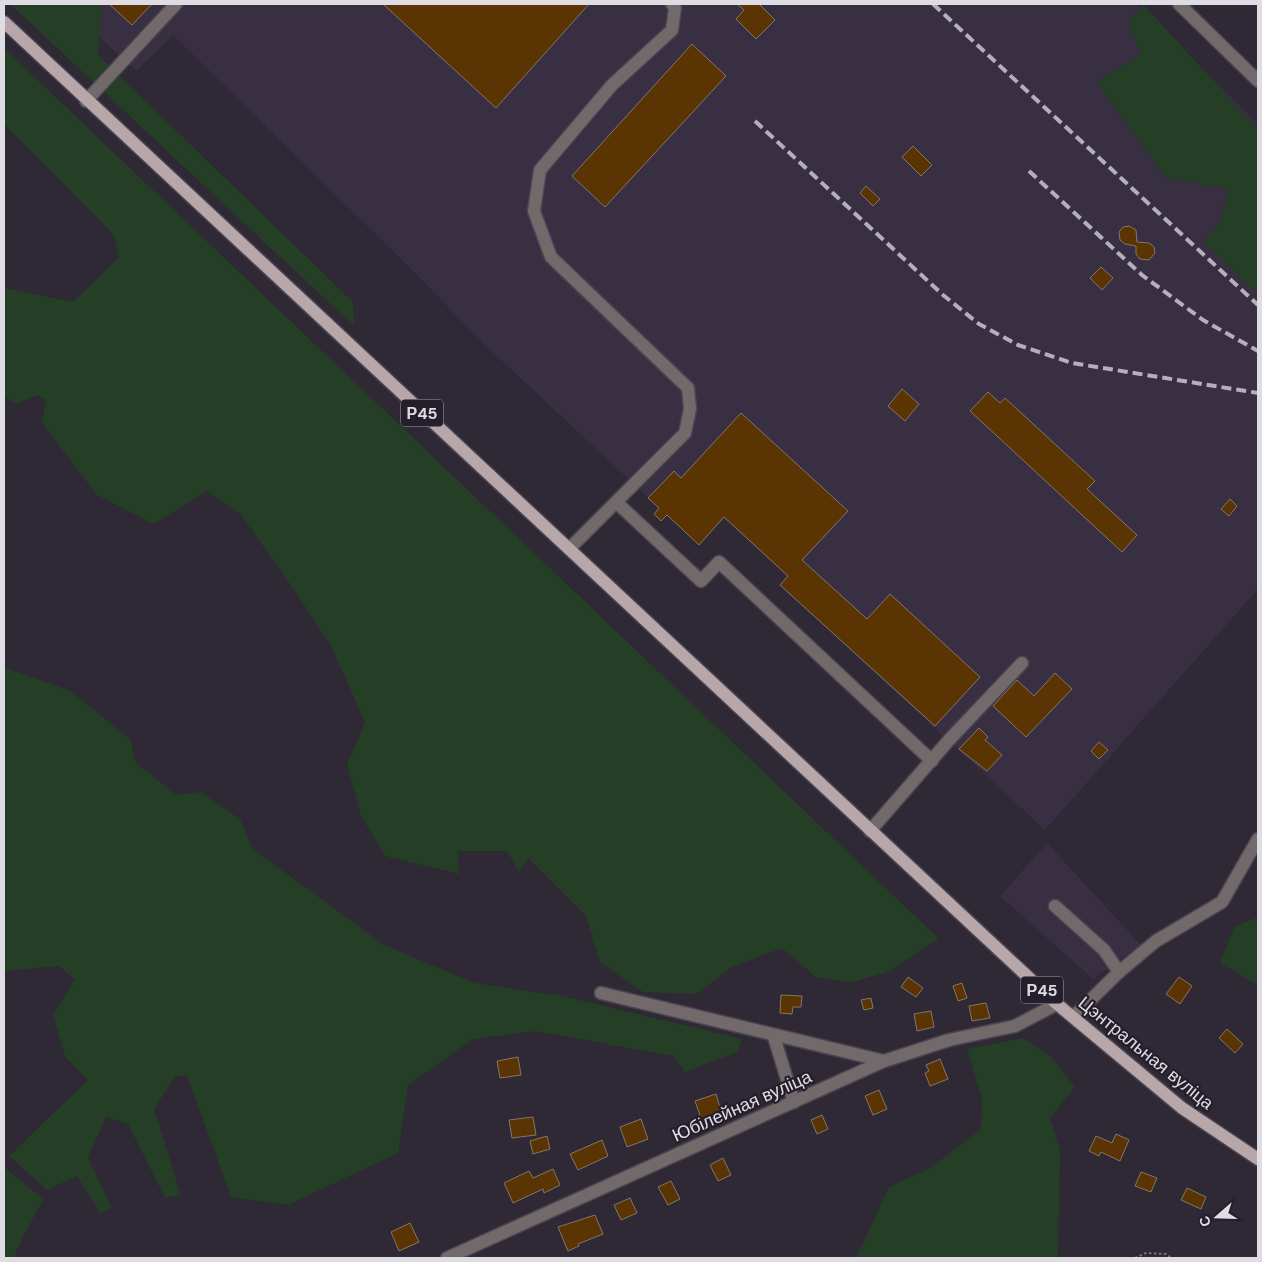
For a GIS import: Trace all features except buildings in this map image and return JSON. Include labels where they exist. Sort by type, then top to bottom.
[{"type":"main road","name":"Р45","points":[[4,22],[86,101],[569,548]]},
{"type":"main road","name":"Цэнтральная вуліца","points":[[569,548],[1057,1004],[1182,1108],[1258,1159]]},
{"type":"street","points":[[86,101],[176,4]]},
{"type":"street","points":[[569,548],[684,433],[690,409],[688,388],[550,257],[534,211],[540,170],[612,85],[672,30],[676,8],[672,4]]},
{"type":"street","points":[[1179,4],[1258,81]]},
{"type":"street","points":[[616,502],[701,581],[719,562],[932,761]]},
{"type":"street","points":[[870,831],[949,740],[1022,663]]},
{"type":"street","points":[[1073,1017],[1119,972],[1156,941],[1222,902],[1258,839]]},
{"type":"street","points":[[1055,906],[1104,950],[1119,972]]},
{"type":"street","points":[[600,993],[774,1037],[884,1062]]},
{"type":"street","name":"Юбілейная вуліца","points":[[448,1258],[884,1062],[949,1040],[1015,1026],[1057,1004]]},
{"type":"street","points":[[774,1037],[794,1102]]},
{"type":"path","points":[[1135,1258],[1146,1253],[1166,1254],[1171,1258]]},
{"type":"shaded area","points":[[64,4],[1137,4],[1258,124],[1258,589],[1045,830],[780,585],[788,576],[724,518],[699,545],[485,345],[415,273],[173,35],[136,71]]},
{"type":"shaded area","points":[[1047,843],[1141,945],[1093,979],[1000,896]]},
{"type":"green space","points":[[10,4],[102,4],[98,55],[353,302],[354,326]]},
{"type":"green space","points":[[1144,5],[1258,130],[1258,293],[1204,243],[1221,221],[1228,189],[1166,178],[1097,82],[1141,55],[1128,21]]},
{"type":"green space","points":[[4,48],[939,939],[887,972],[850,983],[816,977],[782,948],[732,967],[696,994],[643,992],[600,962],[586,916],[528,858],[519,872],[507,851],[458,851],[459,874],[385,856],[361,816],[347,764],[365,722],[331,646],[293,588],[241,515],[207,491],[154,524],[97,495],[42,423],[46,400],[38,395],[16,404],[4,397],[4,288],[73,302],[119,257],[113,234],[4,124]]},
{"type":"green space","points":[[4,668],[69,690],[131,740],[135,762],[176,795],[201,792],[240,819],[253,849],[384,945],[474,983],[562,996],[742,1039],[738,1052],[685,1072],[673,1056],[536,1031],[473,1039],[408,1085],[398,1153],[288,1205],[231,1197],[187,1075],[175,1077],[154,1109],[181,1195],[165,1198],[128,1124],[106,1117],[88,1158],[112,1208],[100,1213],[77,1176],[47,1190],[9,1156],[88,1080],[65,1056],[53,1015],[75,980],[59,966],[4,971]]},
{"type":"green space","points":[[1258,917],[1258,985],[1220,963],[1234,927]]},
{"type":"green space","points":[[1023,1038],[1051,1057],[1075,1087],[1050,1118],[1060,1150],[1058,1258],[856,1258],[889,1187],[929,1169],[981,1129],[982,1099],[967,1049]]},
{"type":"green space","points":[[4,1167],[43,1199],[16,1251],[15,1258],[4,1258]]},
{"type":"railway","points":[[933,4],[1258,305]]},
{"type":"railway","points":[[755,121],[943,295],[979,324],[1018,345],[1072,363],[1258,393]]},
{"type":"railway","points":[[1029,171],[1142,275],[1203,320],[1258,351]]}]
